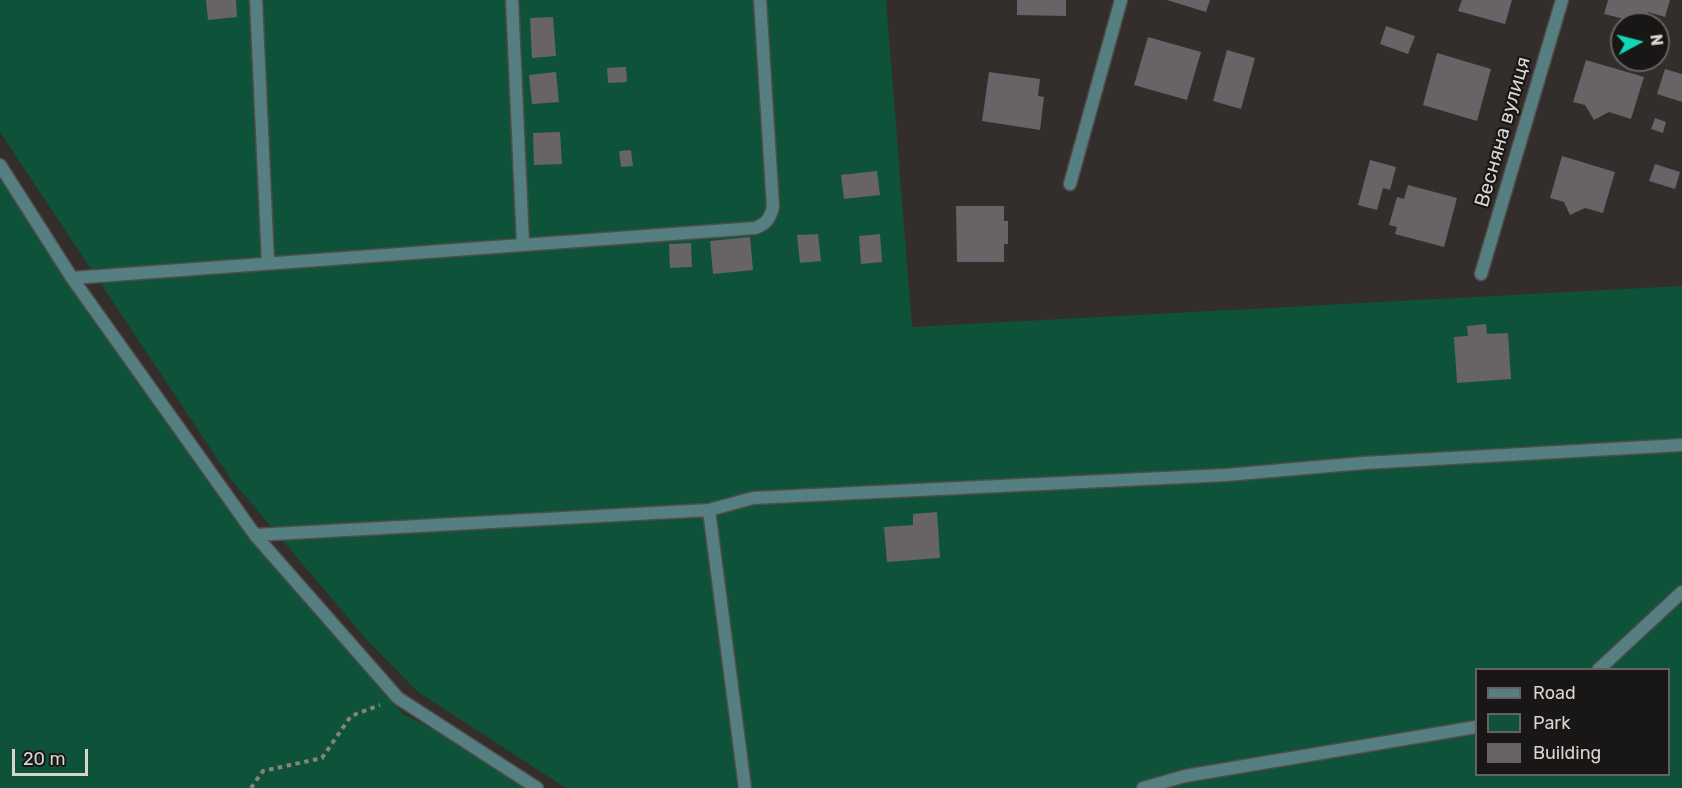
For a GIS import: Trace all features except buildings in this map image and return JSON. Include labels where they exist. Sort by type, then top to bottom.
[{"type":"street","points":[[256,0],[268,262]]},
{"type":"street","points":[[512,0],[523,244]]},
{"type":"street","points":[[72,278],[755,228],[764,225],[771,217],[773,207],[760,0]]},
{"type":"street","points":[[1070,184],[1122,0]]},
{"type":"street","name":"Весняна вулиця","points":[[1481,274],[1562,0]]},
{"type":"street","points":[[0,165],[72,278],[255,536],[398,698],[537,788]]},
{"type":"street","points":[[255,536],[709,510],[753,498],[1226,475],[1364,463],[1682,445]]},
{"type":"street","points":[[709,510],[744,788]]},
{"type":"street","points":[[1599,668],[1682,592]]},
{"type":"street","points":[[1143,788],[1185,776],[1475,727]]},
{"type":"path","points":[[251,788],[262,771],[322,758],[351,716],[398,698]]},
{"type":"green space","points":[[0,0],[886,0],[912,327],[1682,286],[1682,788],[566,788],[418,692],[366,639],[230,478],[0,132]]},
{"type":"green space","points":[[0,171],[96,299],[230,503],[403,714],[456,741],[524,788],[0,788]]}]
